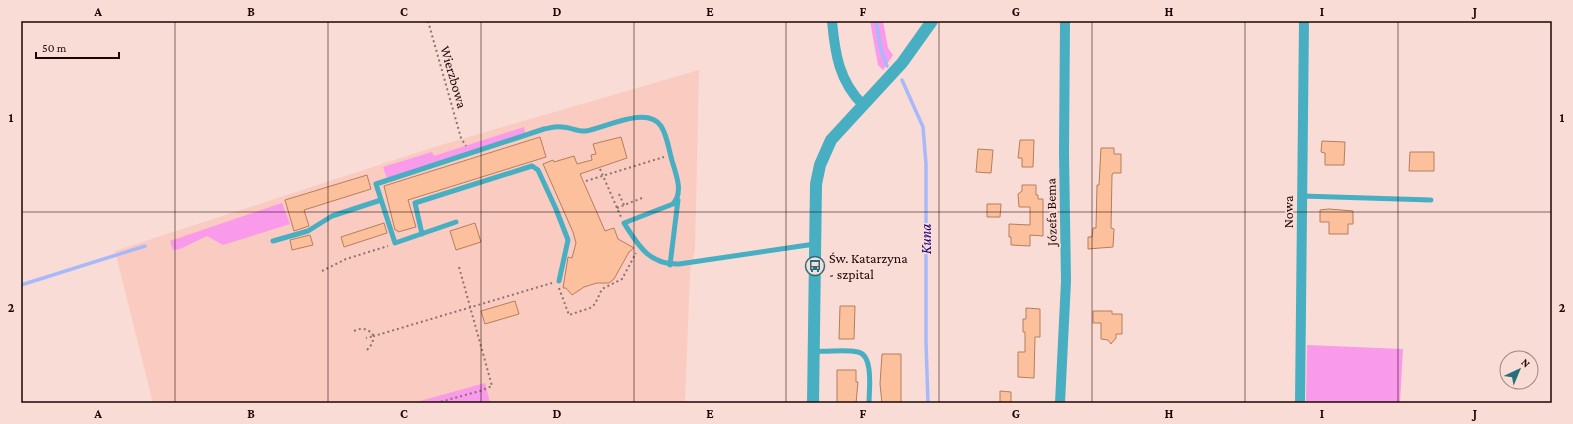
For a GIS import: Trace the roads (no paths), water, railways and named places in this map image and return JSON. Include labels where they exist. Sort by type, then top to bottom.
[{"type":"street","points":[[832,21],[840,71],[851,94],[863,105]]},
{"type":"street","points":[[813,403],[816,184],[820,165],[831,140],[902,63],[932,21]]},
{"type":"street","name":"Józefa Bema","points":[[1060,403],[1066,281],[1064,153],[1065,21]]},
{"type":"street","name":"Nowa","points":[[1300,403],[1304,21]]},
{"type":"lane","points":[[456,222],[395,243],[376,184],[544,129],[562,127],[584,132],[635,118],[651,118],[660,125],[664,133],[678,182],[678,199],[670,265]]},
{"type":"lane","points":[[422,234],[415,203],[532,166],[538,170],[568,240],[559,281]]},
{"type":"lane","points":[[1302,196],[1431,200]]},
{"type":"lane","points":[[678,199],[673,204],[624,223],[639,246],[660,263],[670,265],[702,262],[815,244]]},
{"type":"lane","points":[[273,241],[308,231],[332,216],[381,200]]},
{"type":"lane","points":[[814,350],[860,352],[866,358],[869,365],[869,403]]},
{"type":"waterway","name":"Kuna","points":[[876,21],[881,50],[887,66]]},
{"type":"waterway","name":"Kuna","points":[[902,80],[923,127],[926,164],[926,343],[928,403]]},
{"type":"waterway","points":[[21,285],[145,246]]},
{"type":"place","name":"Św. Katarzyna - szpital","points":[[815,266]]}]
